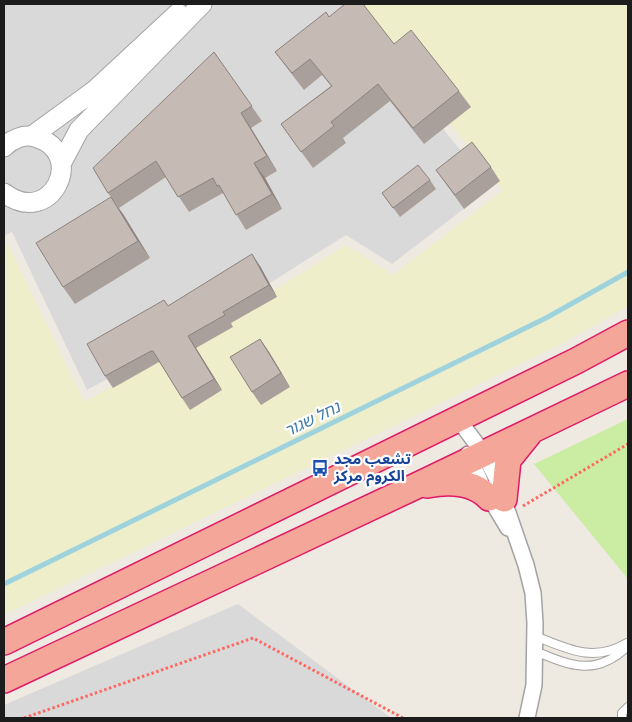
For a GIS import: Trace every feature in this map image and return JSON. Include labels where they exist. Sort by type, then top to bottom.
[{"type":"highway","points":[[4,642],[458,419],[628,333]]},
{"type":"highway","points":[[4,680],[628,384]]},
{"type":"highway","points":[[414,487],[449,482],[459,483],[477,489],[501,504],[508,460],[521,441],[533,430]]},
{"type":"street","points":[[32,136],[95,90],[186,4]]},
{"type":"street","points":[[4,193],[22,202],[33,203],[51,194],[61,175],[62,164],[80,130],[202,4]]},
{"type":"street","points":[[4,147],[20,137],[32,136],[43,139],[52,146],[62,164]]},
{"type":"street","points":[[4,214],[22,202]]},
{"type":"street","points":[[458,419],[501,504],[516,539],[533,593],[534,685],[527,718]]},
{"type":"street","points":[[501,504],[516,539]]},
{"type":"lane","points":[[535,643],[562,662],[584,667],[601,665],[619,655],[628,644]]},
{"type":"lane","points":[[535,643],[586,654],[602,654],[628,644]]},
{"type":"lane","points":[[622,718],[622,713],[628,707]]},
{"type":"path","points":[[501,504],[628,444]]},
{"type":"path","points":[[24,718],[254,638],[403,718]]},
{"type":"shaded area","points":[[4,4],[342,4],[491,188],[392,264],[346,235],[184,337],[87,390],[12,232],[4,236]]},
{"type":"shaded area","points":[[238,604],[391,718],[4,718],[4,705]]},
{"type":"green space","points":[[354,4],[628,4],[628,306],[558,346],[4,615],[4,247],[8,244],[84,402],[188,344],[346,245],[393,275],[503,190]]},
{"type":"green space","points":[[628,419],[628,579],[534,464]]},
{"type":"building","points":[[345,4],[363,4],[394,44],[411,30],[459,91],[413,128],[378,84],[331,122],[334,126],[301,152],[281,124],[332,86],[310,59],[292,73],[275,52],[326,12],[329,17]]},
{"type":"building","points":[[214,52],[252,106],[241,113],[267,156],[254,163],[272,194],[236,215],[213,178],[178,197],[156,161],[108,193],[93,168]]},
{"type":"building","points":[[472,142],[491,167],[455,195],[436,170]]},
{"type":"building","points":[[418,165],[430,180],[393,208],[382,193]]},
{"type":"building","points":[[111,197],[138,241],[63,287],[36,243]]},
{"type":"building","points":[[252,254],[269,285],[223,312],[225,315],[188,336],[214,379],[182,398],[153,351],[105,376],[87,344],[164,300],[168,306]]},
{"type":"building","points":[[260,339],[281,373],[252,392],[230,357]]},
{"type":"waterway","name":"נחל שגור","points":[[4,584],[546,318],[628,272]]},
{"type":"place","name":"تشعب مجد الكروم مركز","points":[[320,468]]}]
